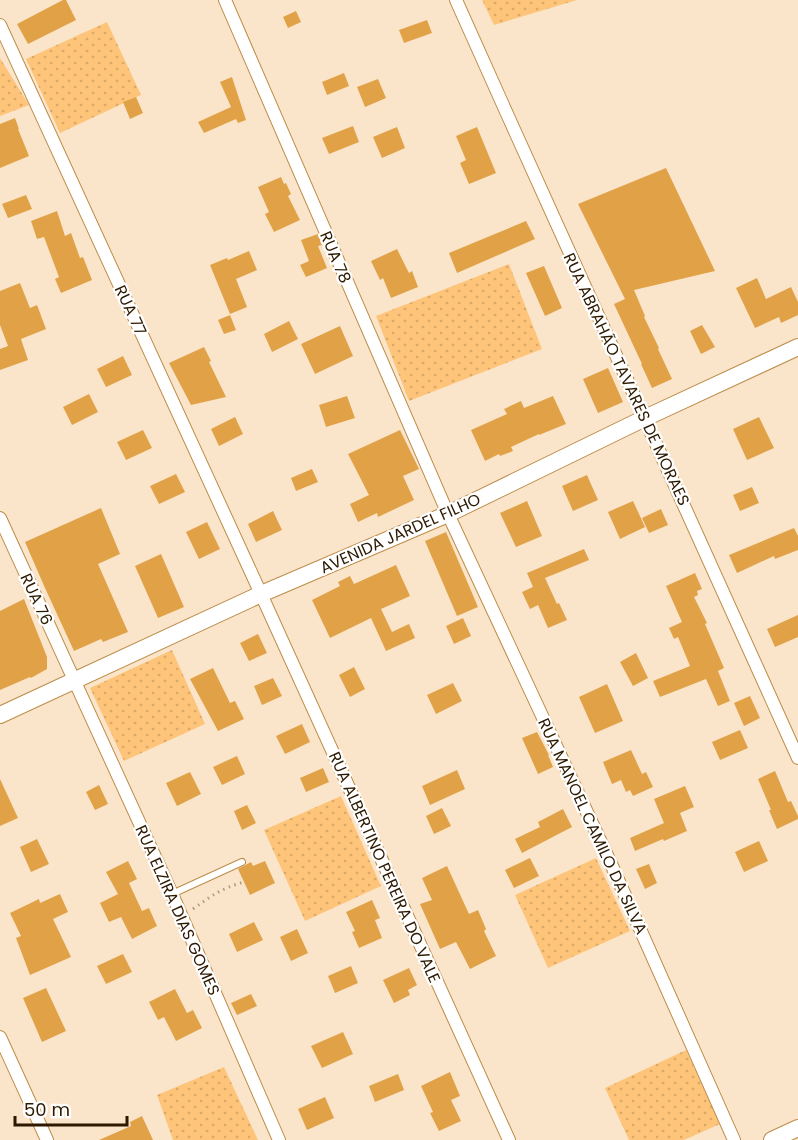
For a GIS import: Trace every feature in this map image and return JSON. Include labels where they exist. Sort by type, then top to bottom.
[{"type":"main road","name":"AVENIDA JARDEL FILHO","points":[[0,715],[261,594],[448,514],[645,418],[798,347]]},
{"type":"main road","points":[[772,1140],[798,1128]]},
{"type":"street","name":"RUA 78","points":[[225,0],[448,514]]},
{"type":"street","name":"RUA ABRAHÃO TAVARES DE MORAES","points":[[456,0],[798,758]]},
{"type":"street","name":"RUA 77","points":[[0,25],[261,594]]},
{"type":"street","name":"RUA MANOEL CAMILO DA SILVA","points":[[448,514],[612,866],[734,1140]]},
{"type":"street","name":"RUA 76","points":[[0,518],[75,680]]},
{"type":"street","name":"RUA ALBERTINO PEREIRA DO VALE","points":[[261,594],[509,1140]]},
{"type":"street","name":"RUA ELZIRA DIAS GOMES","points":[[75,680],[279,1140]]},
{"type":"street","points":[[0,1036],[47,1140]]},
{"type":"lane","points":[[171,894],[242,862]]},
{"type":"path","points":[[182,918],[216,892],[244,882]]},
{"type":"shaded area","points":[[482,0],[577,0],[494,25]]},
{"type":"shaded area","points":[[107,22],[141,95],[60,133],[26,59]]},
{"type":"shaded area","points":[[0,58],[29,105],[0,116]]},
{"type":"shaded area","points":[[509,264],[542,349],[409,401],[376,316]]},
{"type":"shaded area","points":[[172,650],[205,724],[124,761],[90,688]]},
{"type":"shaded area","points":[[341,796],[381,886],[305,921],[264,830]]},
{"type":"shaded area","points":[[596,858],[630,931],[548,968],[515,895]]},
{"type":"shaded area","points":[[686,1050],[720,1124],[684,1140],[629,1140],[605,1088]]},
{"type":"shaded area","points":[[224,1067],[258,1140],[173,1140],[157,1095]]},
{"type":"building","points":[[66,0],[76,20],[28,44],[17,24]]},
{"type":"building","points":[[296,11],[301,22],[288,28],[283,17]]},
{"type":"building","points":[[427,20],[432,33],[404,43],[399,30]]},
{"type":"building","points":[[344,73],[349,86],[327,95],[322,82]]},
{"type":"building","points":[[232,77],[246,120],[238,123],[236,119],[204,133],[198,122],[231,107],[220,82]]},
{"type":"building","points":[[378,79],[386,98],[365,107],[357,87]]},
{"type":"building","points":[[136,97],[143,113],[130,119],[123,102]]},
{"type":"building","points":[[15,118],[29,156],[0,168],[0,124]]},
{"type":"building","points":[[353,126],[359,142],[329,154],[322,138]]},
{"type":"building","points":[[397,127],[405,148],[382,158],[373,137]]},
{"type":"building","points":[[477,127],[496,173],[469,184],[460,163],[466,160],[456,136]]},
{"type":"building","points":[[666,168],[715,271],[634,290],[672,379],[652,388],[614,304],[625,299],[578,204]]},
{"type":"building","points":[[281,177],[291,194],[288,196],[300,220],[274,232],[265,214],[269,212],[258,187]]},
{"type":"building","points":[[26,195],[32,209],[8,218],[2,204]]},
{"type":"building","points":[[57,211],[65,236],[71,233],[80,258],[83,257],[92,280],[61,293],[55,279],[59,277],[44,237],[37,239],[31,221]]},
{"type":"building","points":[[526,221],[535,239],[457,273],[449,253]]},
{"type":"building","points":[[318,234],[322,245],[318,246],[327,268],[306,277],[300,265],[309,261],[301,240]]},
{"type":"building","points":[[397,249],[409,273],[412,271],[418,287],[391,298],[383,278],[380,280],[371,261]]},
{"type":"building","points":[[249,251],[257,270],[236,279],[247,307],[230,314],[210,265]]},
{"type":"building","points":[[544,266],[562,308],[545,316],[526,273]]},
{"type":"building","points":[[757,278],[766,299],[791,287],[798,302],[798,315],[781,323],[779,317],[755,328],[736,288]]},
{"type":"building","points":[[20,283],[30,308],[37,305],[46,329],[21,339],[28,360],[0,370],[0,349],[8,346],[0,325],[0,291]]},
{"type":"building","points":[[230,315],[236,330],[224,334],[218,320]]},
{"type":"building","points":[[289,321],[298,339],[272,352],[264,334]]},
{"type":"building","points":[[702,325],[715,347],[701,354],[690,331]]},
{"type":"building","points":[[340,326],[353,356],[315,374],[301,344]]},
{"type":"building","points":[[204,347],[226,397],[191,405],[169,363]]},
{"type":"building","points":[[123,356],[132,375],[106,387],[97,369]]},
{"type":"building","points":[[608,368],[623,402],[598,413],[583,379]]},
{"type":"building","points":[[89,394],[98,412],[72,425],[63,407]]},
{"type":"building","points":[[347,396],[355,418],[326,427],[319,405]]},
{"type":"building","points":[[553,396],[566,424],[511,447],[513,451],[500,456],[499,454],[485,461],[471,430],[507,414],[504,409],[521,401],[524,408]]},
{"type":"building","points":[[235,417],[243,434],[219,446],[211,429]]},
{"type":"building","points":[[759,417],[774,448],[747,460],[733,429]]},
{"type":"building","points":[[143,430],[152,448],[126,460],[117,442]]},
{"type":"building","points":[[400,430],[419,469],[403,476],[414,500],[378,517],[377,513],[358,522],[350,504],[369,495],[348,454]]},
{"type":"building","points":[[312,469],[318,482],[296,491],[291,478]]},
{"type":"building","points":[[176,474],[185,492],[159,504],[150,486]]},
{"type":"building","points":[[587,475],[598,500],[573,511],[562,486]]},
{"type":"building","points":[[752,487],[759,503],[740,511],[733,495]]},
{"type":"building","points":[[527,501],[542,536],[516,547],[500,513]]},
{"type":"building","points":[[633,501],[645,527],[620,539],[608,512]]},
{"type":"building","points":[[101,508],[120,554],[98,564],[128,632],[103,642],[101,639],[74,651],[25,542]]},
{"type":"building","points":[[661,509],[668,525],[649,533],[642,518]]},
{"type":"building","points":[[273,511],[282,530],[256,542],[248,524]]},
{"type":"building","points":[[207,522],[220,549],[199,559],[186,532]]},
{"type":"building","points":[[794,528],[798,536],[798,550],[775,559],[774,556],[737,573],[729,555]]},
{"type":"building","points":[[446,532],[478,607],[457,616],[425,541]]},
{"type":"building","points":[[584,549],[589,560],[545,578],[567,620],[548,628],[538,605],[530,609],[522,592],[533,587],[527,573]]},
{"type":"building","points":[[161,554],[184,607],[158,618],[135,566]]},
{"type":"building","points":[[396,565],[410,596],[381,609],[392,632],[409,624],[415,638],[386,651],[371,618],[330,638],[312,600],[340,586],[338,582],[350,576],[354,584]]},
{"type":"building","points":[[695,573],[702,589],[697,591],[698,595],[694,597],[707,623],[705,624],[724,668],[718,671],[730,701],[718,706],[706,679],[660,697],[653,681],[690,666],[678,637],[674,639],[669,628],[682,622],[666,586]]},
{"type":"building","points":[[24,599],[47,657],[47,669],[0,690],[0,611]]},
{"type":"building","points":[[798,615],[798,637],[775,647],[767,629]]},
{"type":"building","points":[[463,618],[471,636],[454,644],[446,626]]},
{"type":"building","points":[[258,634],[267,653],[249,661],[240,643]]},
{"type":"building","points":[[636,653],[648,678],[633,686],[620,662]]},
{"type":"building","points":[[354,667],[365,689],[350,697],[339,675]]},
{"type":"building","points":[[213,668],[230,703],[235,701],[244,719],[218,731],[190,679]]},
{"type":"building","points":[[273,678],[282,696],[262,705],[254,686]]},
{"type":"building","points":[[453,683],[462,701],[436,714],[427,695]]},
{"type":"building","points":[[607,684],[623,721],[595,733],[579,697]]},
{"type":"building","points":[[750,696],[760,718],[744,726],[734,703]]},
{"type":"building","points":[[302,724],[310,742],[285,754],[276,736]]},
{"type":"building","points":[[740,730],[748,748],[720,760],[712,742]]},
{"type":"building","points":[[537,732],[553,767],[538,774],[522,738]]},
{"type":"building","points":[[631,750],[642,774],[646,772],[653,787],[633,796],[630,790],[626,792],[621,780],[612,784],[603,762]]},
{"type":"building","points":[[237,756],[245,774],[222,785],[213,767]]},
{"type":"building","points":[[323,768],[329,782],[306,792],[300,778]]},
{"type":"building","points":[[457,770],[465,789],[430,805],[422,786]]},
{"type":"building","points":[[775,771],[788,802],[791,801],[798,816],[798,819],[777,829],[758,779]]},
{"type":"building","points":[[190,772],[201,794],[177,806],[166,783]]},
{"type":"building","points":[[0,779],[18,818],[0,826]]},
{"type":"building","points":[[99,785],[108,804],[95,810],[86,792]]},
{"type":"building","points":[[685,786],[694,807],[680,813],[687,831],[635,851],[630,838],[664,823],[654,799]]},
{"type":"building","points":[[247,805],[256,823],[242,830],[234,811]]},
{"type":"building","points":[[442,808],[451,826],[434,834],[426,816]]},
{"type":"building","points":[[563,809],[572,827],[522,853],[515,839],[540,827],[538,822]]},
{"type":"building","points":[[37,839],[49,864],[31,872],[20,847]]},
{"type":"building","points":[[759,841],[768,861],[744,872],[735,852]]},
{"type":"building","points":[[530,858],[539,876],[514,888],[505,870]]},
{"type":"building","points":[[128,861],[137,879],[129,883],[142,911],[149,908],[157,926],[132,939],[121,917],[109,922],[100,903],[118,894],[106,872]]},
{"type":"building","points":[[265,861],[275,883],[250,895],[238,869],[251,862],[253,866]]},
{"type":"building","points":[[649,864],[657,883],[645,889],[636,869]]},
{"type":"building","points":[[447,866],[469,914],[478,910],[486,929],[484,931],[496,956],[470,969],[456,942],[440,949],[420,904],[432,900],[422,878]]},
{"type":"building","points":[[60,894],[68,912],[53,919],[71,957],[30,975],[16,938],[21,936],[10,913],[39,899],[40,903]]},
{"type":"building","points":[[372,900],[380,918],[375,920],[382,938],[359,948],[352,932],[355,931],[346,912]]},
{"type":"building","points":[[254,922],[263,940],[237,952],[229,934]]},
{"type":"building","points":[[297,929],[308,953],[291,961],[280,937]]},
{"type":"building","points":[[123,954],[132,972],[106,984],[97,966]]},
{"type":"building","points":[[351,966],[358,983],[335,993],[328,976]]},
{"type":"building","points":[[409,968],[417,985],[408,990],[410,995],[394,1003],[383,980]]},
{"type":"building","points":[[46,988],[66,1031],[42,1042],[23,998]]},
{"type":"building","points":[[175,989],[187,1013],[193,1010],[202,1028],[176,1041],[164,1017],[158,1020],[149,1002]]},
{"type":"building","points":[[251,994],[257,1006],[237,1015],[231,1003]]},
{"type":"building","points":[[343,1032],[353,1054],[322,1068],[311,1046]]},
{"type":"building","points":[[450,1072],[460,1096],[451,1100],[461,1121],[439,1131],[421,1086]]},
{"type":"building","points":[[398,1074],[404,1090],[375,1102],[369,1086]]},
{"type":"building","points":[[325,1097],[334,1118],[307,1130],[298,1109]]},
{"type":"building","points":[[142,1116],[153,1140],[99,1140],[131,1126],[130,1122]]}]
